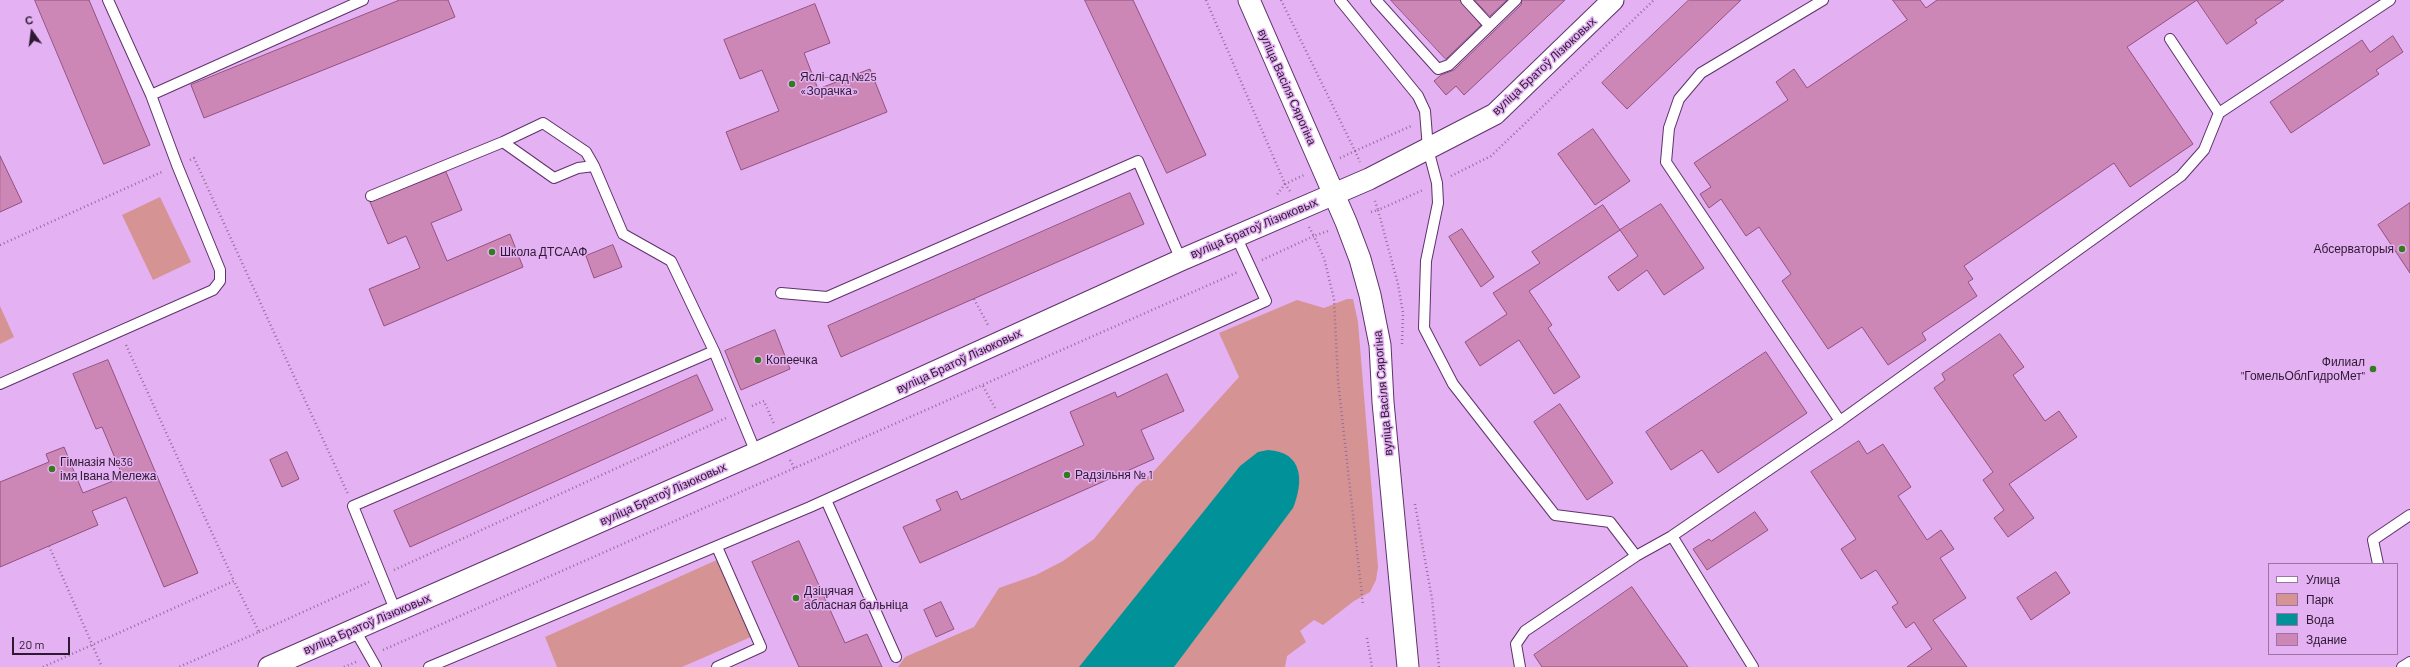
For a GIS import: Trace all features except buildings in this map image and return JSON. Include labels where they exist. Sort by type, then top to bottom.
[{"type":"street","name":"вуліца Васіля Сярогіна","points":[[1249,0],[1360,259],[1370,295],[1380,345],[1383,402],[1408,667]]},
{"type":"street","name":"вуліца Братоў Лізюковых","points":[[268,667],[756,453],[1181,260],[1333,195],[1428,149],[1495,114],[1613,0]]},
{"type":"lane","points":[[0,384],[213,290],[220,281],[220,270],[176,165],[151,95],[108,0]]},
{"type":"lane","points":[[151,95],[362,0]]},
{"type":"lane","points":[[1340,0],[1418,96],[1425,111],[1428,149],[1437,183],[1438,204],[1426,262],[1424,328],[1453,384],[1555,515],[1610,522],[1636,556]]},
{"type":"lane","points":[[1376,0],[1438,69],[1449,65],[1516,0]]},
{"type":"lane","points":[[1466,0],[1489,25]]},
{"type":"lane","points":[[1823,0],[1701,73],[1679,99],[1669,128],[1666,162],[1840,421]]},
{"type":"lane","points":[[1520,667],[1516,644],[1526,631],[1636,556],[1672,536],[1840,421],[2181,176],[2204,150],[2219,113],[2390,0]]},
{"type":"lane","points":[[2170,39],[2219,113]]},
{"type":"lane","points":[[371,196],[503,142],[543,123],[586,152],[594,166],[623,234],[671,261],[714,351],[756,453]]},
{"type":"lane","points":[[503,142],[554,178],[578,168],[594,166]]},
{"type":"lane","points":[[781,293],[827,297],[1138,161],[1181,260]]},
{"type":"lane","points":[[429,667],[826,500],[1266,301],[1236,236]]},
{"type":"lane","points":[[396,612],[353,506],[714,351]]},
{"type":"lane","points":[[826,500],[896,657]]},
{"type":"lane","points":[[2378,563],[2373,540],[2410,515]]},
{"type":"lane","points":[[1672,536],[1753,667]]},
{"type":"lane","points":[[717,547],[761,647],[717,667]]},
{"type":"lane","points":[[355,630],[376,667]]},
{"type":"lane","points":[[2402,667],[2410,662]]},
{"type":"path","points":[[1206,0],[1285,184],[1291,193]]},
{"type":"path","points":[[1281,0],[1361,163]]},
{"type":"path","points":[[1336,159],[1425,120]]},
{"type":"path","points":[[1285,184],[1304,175]]},
{"type":"path","points":[[1373,192],[1398,284],[1403,313],[1402,352]]},
{"type":"path","points":[[1371,212],[1378,210]]},
{"type":"path","points":[[1307,223],[1324,258],[1334,299],[1339,389],[1363,605]]},
{"type":"path","points":[[344,667],[983,386],[1314,236],[1336,228]]},
{"type":"path","points":[[120,331],[234,581],[259,632]]},
{"type":"path","points":[[983,386],[1001,421]]},
{"type":"path","points":[[179,667],[259,632],[739,412]]},
{"type":"path","points":[[1414,502],[1432,598],[1439,667]]},
{"type":"path","points":[[49,546],[91,645],[102,667]]},
{"type":"path","points":[[43,667],[234,581]]},
{"type":"path","points":[[1367,638],[1372,667]]},
{"type":"green space","points":[[160,197],[191,262],[153,280],[122,215]]},
{"type":"green space","points":[[1347,299],[1353,299],[1358,322],[1378,567],[1376,580],[1370,592],[1354,601],[1323,625],[1314,620],[1300,631],[1306,642],[1287,656],[1285,667],[898,667],[905,657],[974,627],[999,588],[1036,575],[1063,561],[1094,539],[1136,487],[1155,470],[1239,377],[1219,333],[1297,300],[1324,308]]},
{"type":"green space","points":[[0,306],[14,337],[0,344]]},
{"type":"green space","points":[[719,559],[753,636],[682,667],[557,667],[545,637]]},
{"type":"water","points":[[1268,450],[1280,452],[1288,456],[1294,462],[1298,470],[1299,488],[1293,508],[1174,667],[1079,667],[1240,466],[1258,452]]},
{"type":"place","name":"Яслі-сад №25 «Зорачка»","points":[[792,84]]},
{"type":"place","name":"Абсерваторыя","points":[[2402,249]]},
{"type":"place","name":"Школа ДТСААФ","points":[[492,252]]},
{"type":"place","name":"Копеечка","points":[[758,360]]},
{"type":"place","name":"Филиал \"ГомельОблГидроМет\"","points":[[2373,369]]},
{"type":"place","name":"Гімназія №36 імя Івана Мележа","points":[[52,469]]},
{"type":"place","name":"Радзільня № 1","points":[[1067,475]]},
{"type":"place","name":"Дзіцячая абласная бальніца","points":[[796,598]]}]
